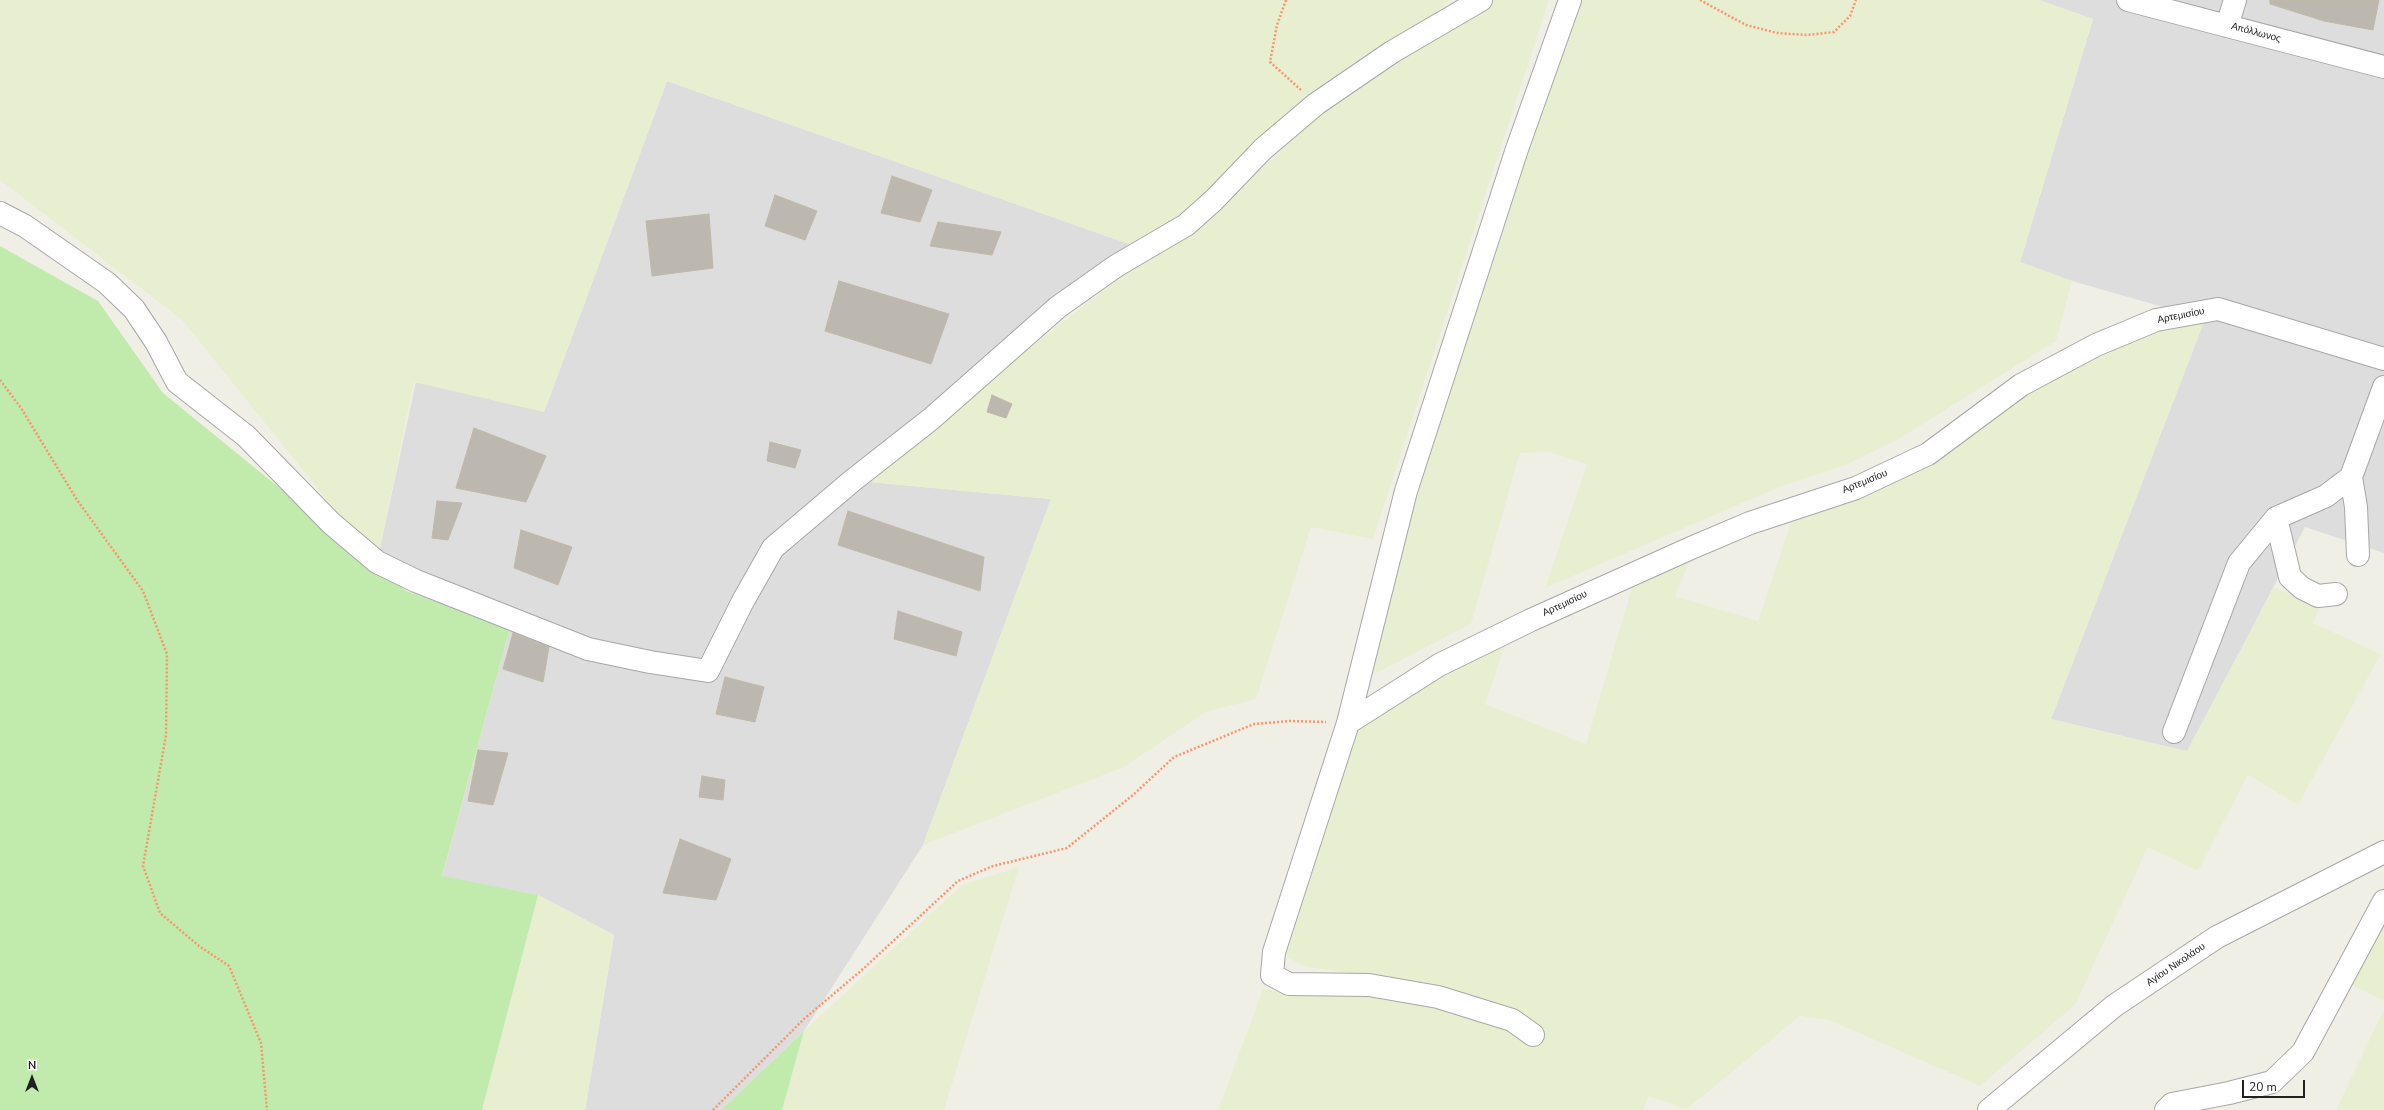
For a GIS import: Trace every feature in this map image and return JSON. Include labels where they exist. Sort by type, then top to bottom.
[{"type":"street","points":[[0,213],[25,226],[107,282],[134,309],[156,342],[177,382],[246,436],[331,523],[377,562],[416,581],[588,649],[650,662],[708,671],[742,600],[774,548],[852,481],[931,419],[1058,307],[1116,266],[1186,225],[1214,200],[1262,149],[1316,104],[1392,52],[1481,0]]},
{"type":"street","points":[[1532,1035],[1512,1020],[1438,997],[1370,985],[1288,984],[1272,975],[1274,952],[1348,723],[1406,491],[1517,149],[1570,0]]},
{"type":"street","name":"Απόλλωνος","points":[[2128,0],[2384,67]]},
{"type":"street","points":[[2227,26],[2235,0]]},
{"type":"street","name":"Αρτεμισίου","points":[[1348,723],[1439,665],[1531,620],[1691,548],[1750,524],[1856,488],[1928,454],[2021,385],[2096,345],[2156,320],[2218,309],[2384,359]]},
{"type":"street","points":[[2358,555],[2356,507],[2351,477],[2384,387]]},
{"type":"street","points":[[2174,732],[2239,563],[2276,518],[2326,496],[2351,477]]},
{"type":"street","points":[[2276,518],[2290,577],[2302,588],[2318,596],[2336,594]]},
{"type":"street","name":"Αγίου Νικολάου","points":[[1989,1110],[2114,1006],[2217,937],[2384,852]]},
{"type":"street","points":[[2166,1110],[2172,1104],[2272,1082],[2303,1052],[2384,901]]},
{"type":"path","points":[[1286,0],[1277,24],[1270,62],[1316,104]]},
{"type":"path","points":[[1700,0],[1746,24],[1777,33],[1807,35],[1834,32],[1850,16],[1856,0]]},
{"type":"path","points":[[0,380],[21,408],[77,500],[143,592],[167,654],[166,735],[143,866],[160,913],[199,946],[229,966],[261,1043],[267,1110]]},
{"type":"path","points":[[713,1110],[804,1019],[863,969],[958,880],[993,866],[1068,848],[1133,795],[1174,757],[1254,724],[1290,721],[1348,723]]},
{"type":"shaded area","points":[[2039,0],[2384,0],[2384,553],[2305,527],[2187,752],[2051,719],[2205,319],[2072,281],[2020,262],[2093,19]]},
{"type":"shaded area","points":[[667,81],[1146,250],[931,419],[859,481],[1051,499],[923,845],[804,1031],[721,1110],[585,1110],[614,935],[538,895],[442,877],[510,628],[377,562],[417,377],[544,412]]},
{"type":"green space","points":[[0,0],[1451,0],[1146,250],[667,81],[544,412],[414,382],[377,562],[182,320],[0,180]]},
{"type":"green space","points":[[1485,0],[1549,0],[1373,539],[1311,527],[1256,699],[1206,712],[1124,767],[923,845],[1051,499],[859,481],[1122,276],[1192,230],[1345,93]]},
{"type":"green space","points":[[1577,0],[2039,0],[2093,19],[2020,262],[2072,281],[2056,341],[1899,439],[1846,465],[1777,488],[1545,588],[1587,464],[1548,452],[1520,453],[1471,624],[1374,674],[1366,674],[1434,428]]},
{"type":"green space","points":[[0,246],[98,301],[163,393],[406,591],[510,628],[442,876],[538,895],[482,1110],[0,1110]]},
{"type":"green space","points":[[2205,319],[2051,719],[2187,751],[2274,587],[2320,607],[2313,623],[2381,654],[2298,805],[2248,775],[2198,871],[2148,847],[2075,1005],[1980,1086],[1829,1020],[1800,1016],[1687,1109],[1649,1096],[1643,1110],[1218,1110],[1263,989],[1276,991],[1337,990],[1430,1001],[1505,1025],[1540,1045],[1544,1035],[1521,1018],[1490,1001],[1378,977],[1307,967],[1284,956],[1285,933],[1352,729],[1507,640],[1485,704],[1586,744],[1633,584],[1692,556],[1675,596],[1758,621],[1792,519],[2022,393],[2158,330]]},
{"type":"green space","points":[[1019,867],[944,1110],[782,1110],[804,1031],[962,885]]},
{"type":"green space","points":[[538,895],[614,935],[585,1110],[482,1110]]},
{"type":"green space","points":[[2384,918],[2384,1001],[2350,984]]},
{"type":"green space","points":[[2384,1009],[2384,1110],[2336,1110]]},
{"type":"green space","points":[[804,1031],[782,1110],[721,1110]]},
{"type":"building","points":[[2270,0],[2379,0],[2373,30],[2324,21],[2270,4]]},
{"type":"building","points":[[892,176],[932,190],[920,222],[881,213]]},
{"type":"building","points":[[775,195],[817,211],[805,240],[765,226]]},
{"type":"building","points":[[709,214],[713,268],[652,276],[646,221]]},
{"type":"building","points":[[938,222],[1001,232],[992,255],[930,246]]},
{"type":"building","points":[[839,281],[949,314],[931,364],[825,331]]},
{"type":"building","points":[[992,395],[1012,404],[1006,418],[987,412]]},
{"type":"building","points":[[474,428],[546,456],[526,502],[456,488]]},
{"type":"building","points":[[770,442],[801,450],[795,468],[767,461]]},
{"type":"building","points":[[437,501],[462,503],[448,540],[432,538]]},
{"type":"building","points":[[848,511],[984,557],[980,591],[838,545]]},
{"type":"building","points":[[521,530],[572,547],[558,585],[514,568]]},
{"type":"building","points":[[898,611],[962,632],[956,656],[894,639]]},
{"type":"building","points":[[513,633],[549,647],[543,682],[503,669]]},
{"type":"building","points":[[725,677],[764,687],[755,722],[716,714]]},
{"type":"building","points":[[478,750],[508,753],[493,805],[468,801]]},
{"type":"building","points":[[702,776],[725,780],[723,800],[699,797]]},
{"type":"building","points":[[680,839],[731,859],[716,900],[663,893]]}]
